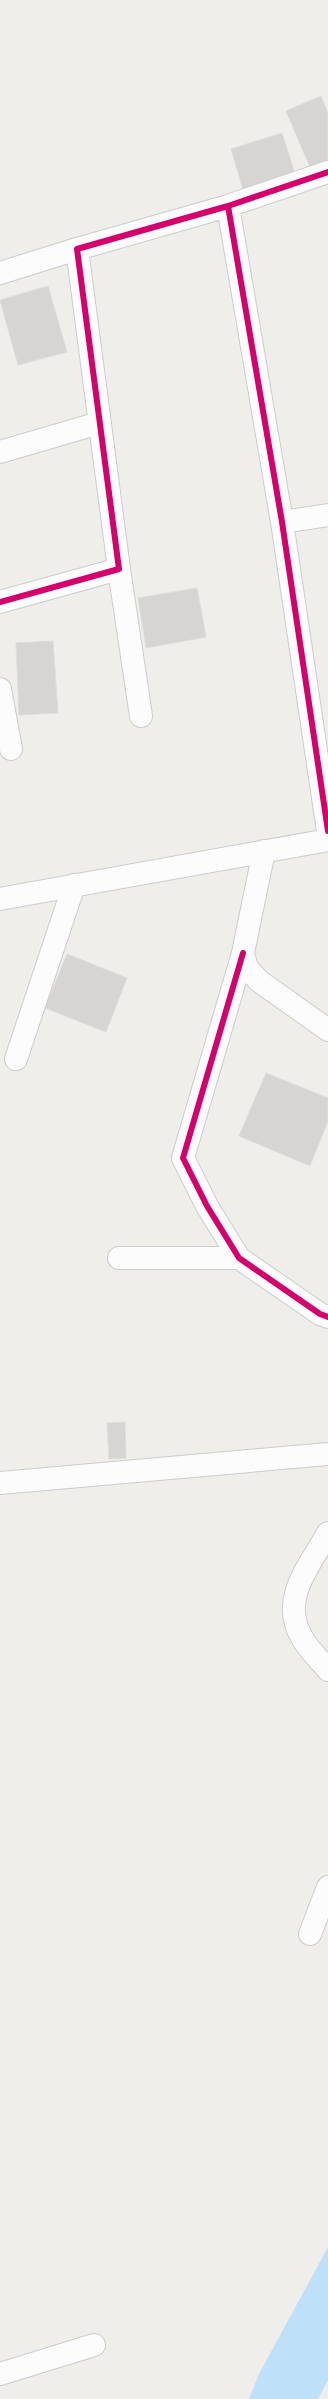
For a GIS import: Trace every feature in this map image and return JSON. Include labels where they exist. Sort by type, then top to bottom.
[{"type":"street","points":[[0,273],[77,249],[228,206],[328,172]]},
{"type":"street","points":[[228,206],[282,522],[328,831]]},
{"type":"street","points":[[77,249],[119,569],[141,716]]},
{"type":"street","points":[[0,452],[99,423]]},
{"type":"street","points":[[282,522],[328,515]]},
{"type":"street","points":[[0,602],[119,569]]},
{"type":"street","points":[[0,689],[11,749]]},
{"type":"street","points":[[0,899],[328,840]]},
{"type":"street","points":[[264,851],[243,953],[183,1158],[207,1206],[239,1258],[320,1314],[328,1317]]},
{"type":"street","points":[[16,1059],[74,886]]},
{"type":"street","points":[[243,953],[248,968],[260,981],[328,1030]]},
{"type":"street","points":[[119,1258],[239,1258]]},
{"type":"street","points":[[0,1483],[328,1454]]},
{"type":"street","points":[[328,1532],[295,1591],[293,1613],[301,1637],[328,1670]]},
{"type":"street","points":[[310,1934],[328,1886]]},
{"type":"street","points":[[0,2374],[94,2345]]},
{"type":"water","points":[[328,2247],[328,2380],[318,2399],[249,2399],[259,2374]]},
{"type":"building","points":[[321,96],[328,113],[328,160],[310,167],[286,111]]},
{"type":"building","points":[[282,133],[296,177],[244,193],[231,149]]},
{"type":"building","points":[[48,286],[67,352],[18,365],[0,300]]},
{"type":"building","points":[[197,588],[206,637],[146,648],[138,598]]},
{"type":"building","points":[[53,641],[58,713],[19,715],[16,643]]},
{"type":"building","points":[[67,954],[127,978],[106,1032],[45,1008]]},
{"type":"building","points":[[266,1073],[328,1098],[328,1121],[310,1166],[239,1136]]},
{"type":"building","points":[[125,1422],[126,1458],[109,1459],[107,1423]]},
{"type":"cycle path","points":[[0,602],[119,569],[77,249],[228,206],[328,172]]},
{"type":"cycle path","points":[[228,206],[282,522],[328,831]]},
{"type":"cycle path","points":[[243,953],[183,1158],[207,1206],[239,1258],[320,1314],[328,1317]]}]
